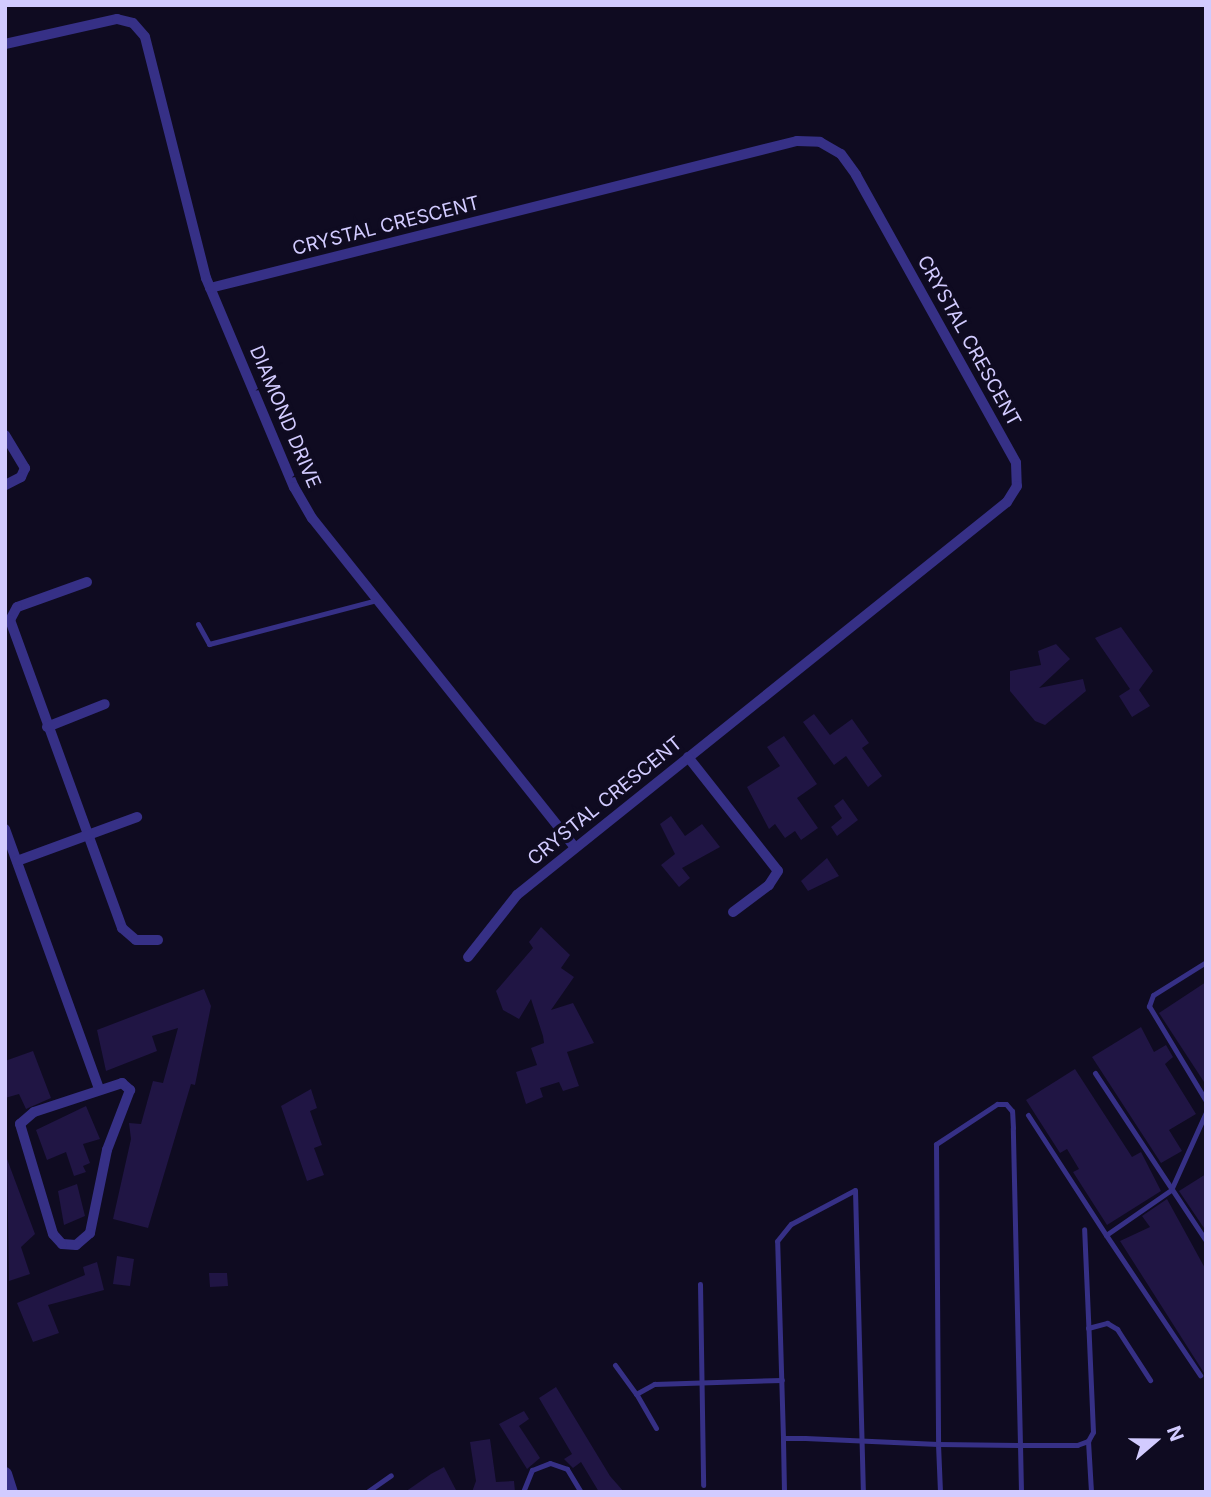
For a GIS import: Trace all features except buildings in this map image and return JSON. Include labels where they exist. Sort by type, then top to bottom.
[{"type":"street","name":"DIAMOND DRIVE","points":[[5,44],[117,19],[133,23],[148,45],[210,288],[303,505],[575,847]]},
{"type":"street","name":"CRYSTAL CRESCENT","points":[[210,288],[797,141],[820,142],[841,154],[1013,456],[1017,486],[1007,502],[575,847],[498,914],[468,957]]},
{"type":"street","points":[[5,435],[25,468],[21,478],[5,485]]},
{"type":"street","points":[[87,582],[17,607],[10,616],[47,727],[122,928],[136,940],[158,940]]},
{"type":"street","points":[[47,727],[106,704]]},
{"type":"street","points":[[688,757],[778,870],[769,885],[733,912]]},
{"type":"street","points":[[17,861],[137,817]]},
{"type":"street","points":[[5,829],[99,1088]]},
{"type":"street","points":[[122,1083],[130,1090],[111,1136],[90,1233],[67,1246],[53,1234],[19,1128],[27,1116],[99,1088],[122,1083]]},
{"type":"street","points":[[5,1474],[11,1492]]},
{"type":"lane","points":[[198,625],[209,643],[377,600]]},
{"type":"lane","points":[[1206,962],[1149,1001],[1206,1101]]},
{"type":"lane","points":[[1096,1073],[1206,1241]]},
{"type":"lane","points":[[940,1492],[933,1153],[945,1136],[1006,1104],[1013,1128],[1021,1492]]},
{"type":"lane","points":[[1106,1235],[1171,1190],[1206,1112]]},
{"type":"lane","points":[[1028,1115],[1200,1375]]},
{"type":"lane","points":[[784,1492],[777,1241],[791,1224],[855,1190],[863,1492]]},
{"type":"lane","points":[[1084,1230],[1093,1432],[1088,1441],[1091,1492]]},
{"type":"lane","points":[[701,1284],[703,1485]]},
{"type":"lane","points":[[1088,1328],[1107,1323],[1117,1329],[1150,1380]]},
{"type":"lane","points":[[615,1365],[656,1428]]},
{"type":"lane","points":[[636,1394],[665,1380],[782,1380]]},
{"type":"lane","points":[[783,1438],[1020,1445],[1088,1441]]},
{"type":"lane","points":[[523,1492],[532,1470],[550,1463],[567,1469],[581,1492]]},
{"type":"lane","points":[[367,1492],[391,1475]]}]
